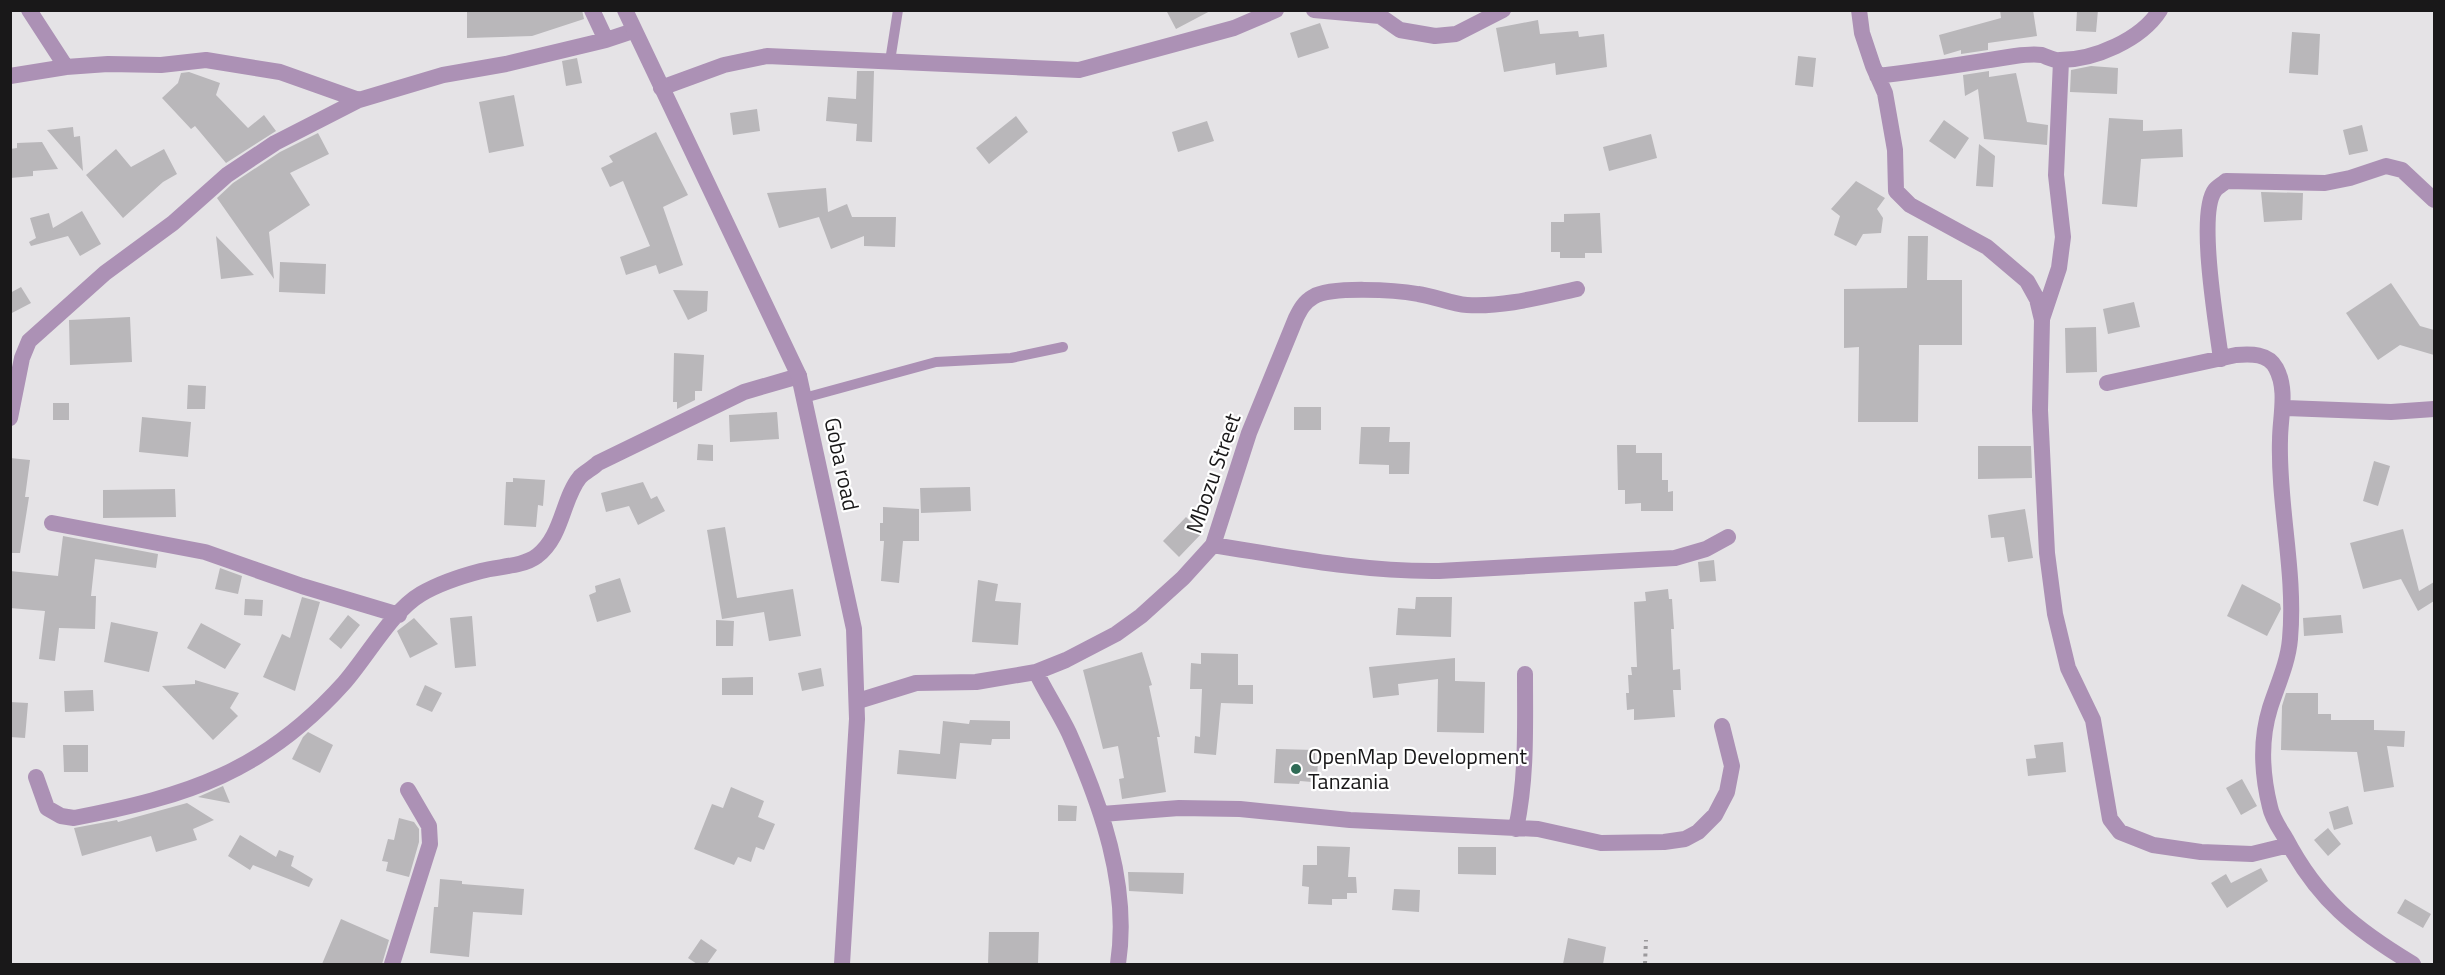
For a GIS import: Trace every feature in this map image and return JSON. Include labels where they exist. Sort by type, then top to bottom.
[{"type":"street","points":[[29,10],[66,67]]},
{"type":"street","points":[[592,10],[606,40]]},
{"type":"street","name":"Goba road","points":[[625,10],[660,88],[799,376],[854,628],[858,701],[842,964]]},
{"type":"street","points":[[660,88],[724,65],[767,56],[1079,70],[1234,28],[1276,10]]},
{"type":"street","points":[[1314,10],[1380,16],[1400,30],[1435,36],[1456,34],[1503,10]]},
{"type":"street","points":[[1859,10],[1862,33],[1885,93],[1892,126],[1896,191],[1910,205],[1988,247],[2027,281],[2037,299],[2042,320],[2040,410],[2047,553],[2055,614],[2068,668],[2093,720],[2110,819],[2120,832],[2153,845],[2201,852],[2252,854],[2289,845]]},
{"type":"street","points":[[1877,76],[1935,70],[2034,54],[2061,61],[2122,45],[2154,20],[2160,10]]},
{"type":"street","points":[[10,418],[22,358],[29,340],[105,273],[173,223],[227,175],[275,143],[359,100],[443,75],[507,64],[606,40],[633,31]]},
{"type":"street","points":[[10,76],[66,67],[108,64],[161,65],[206,60],[280,72],[359,100]]},
{"type":"street","points":[[2042,320],[2059,268],[2063,237],[2056,175],[2061,61]]},
{"type":"street","points":[[2221,359],[2208,237],[2209,206],[2215,190],[2226,182],[2325,183],[2350,178],[2386,166],[2402,170],[2434,200]]},
{"type":"street","name":"Mbozu Street","points":[[858,701],[916,683],[976,682],[1036,672],[1066,660],[1116,634],[1183,578],[1213,545],[1249,433],[1296,318],[1304,304],[1314,296],[1326,292],[1356,291],[1417,294],[1465,305],[1508,304],[1577,290]]},
{"type":"street","points":[[2108,383],[2255,354],[2267,359],[2276,368],[2281,386],[2283,408],[2280,438],[2281,471],[2292,607],[2290,642],[2269,711],[2263,748],[2263,775],[2270,810],[2315,887],[2333,908],[2413,964]]},
{"type":"street","points":[[36,777],[40,796],[47,808],[61,816],[74,818],[166,798],[229,774],[263,754],[321,706],[345,682],[399,615],[421,594],[481,571],[536,558],[550,544],[580,478],[598,463],[744,392],[799,376]]},
{"type":"street","points":[[2283,408],[2391,412],[2434,409]]},
{"type":"street","points":[[52,523],[205,552],[302,586],[399,615]]},
{"type":"street","points":[[1213,545],[1328,565],[1404,572],[1675,558],[1706,549],[1728,537]]},
{"type":"street","points":[[1036,672],[1068,732],[1102,814],[1120,901],[1122,939],[1118,964]]},
{"type":"street","points":[[1516,829],[1524,792],[1527,726],[1525,674]]},
{"type":"street","points":[[1102,814],[1179,808],[1240,809],[1350,820],[1538,829],[1601,843],[1664,842],[1684,839],[1698,832],[1715,815],[1727,792],[1732,766],[1722,726]]},
{"type":"street","points":[[392,964],[430,844],[429,826],[408,790]]},
{"type":"lane","points":[[890,61],[898,10]]},
{"type":"lane","points":[[804,398],[936,362],[1011,358],[1063,347]]},
{"type":"path","points":[[1645,964],[1646,940]]},
{"type":"building","points":[[467,10],[582,10],[584,19],[532,36],[467,38]]},
{"type":"building","points":[[1166,10],[1212,10],[1176,29]]},
{"type":"building","points":[[2000,10],[2033,10],[2037,36],[1988,43],[1988,50],[1961,54],[1961,50],[1944,55],[1939,35],[2001,18]]},
{"type":"building","points":[[2077,10],[2098,10],[2096,32],[2076,31]]},
{"type":"building","points":[[1538,20],[1540,34],[1578,31],[1579,37],[1604,34],[1607,67],[1556,75],[1555,63],[1504,72],[1496,28]]},
{"type":"building","points":[[1320,23],[1329,48],[1298,58],[1290,33]]},
{"type":"building","points":[[2292,32],[2320,34],[2318,75],[2289,73]]},
{"type":"building","points":[[1798,56],[1816,58],[1813,87],[1795,85]]},
{"type":"building","points":[[577,58],[582,83],[566,86],[562,61]]},
{"type":"building","points":[[2091,66],[2118,68],[2117,94],[2070,92],[2071,70]]},
{"type":"building","points":[[857,71],[874,71],[872,142],[856,141],[857,124],[826,121],[828,97],[856,99]]},
{"type":"building","points":[[1989,71],[1989,77],[2016,73],[2027,122],[2048,125],[2047,145],[1984,139],[1978,89],[1965,96],[1963,75]]},
{"type":"building","points":[[189,72],[220,83],[216,95],[248,128],[264,115],[276,131],[226,163],[195,126],[191,129],[162,98],[178,83],[181,73]]},
{"type":"building","points":[[514,95],[524,146],[489,153],[479,102]]},
{"type":"building","points":[[757,109],[760,131],[733,135],[730,113]]},
{"type":"building","points":[[1016,116],[1028,132],[989,164],[976,148]]},
{"type":"building","points":[[2109,118],[2143,120],[2143,131],[2182,129],[2183,157],[2141,159],[2137,207],[2102,204]]},
{"type":"building","points":[[1944,120],[1969,138],[1955,159],[1929,141]]},
{"type":"building","points":[[1207,121],[1214,141],[1178,152],[1172,132]]},
{"type":"building","points":[[2362,125],[2368,151],[2349,155],[2343,130]]},
{"type":"building","points":[[73,127],[74,137],[80,136],[83,171],[47,130]]},
{"type":"building","points":[[656,132],[688,195],[663,207],[683,265],[659,274],[656,265],[626,275],[620,257],[650,246],[623,181],[610,187],[601,168],[613,162],[609,156]]},
{"type":"building","points":[[318,133],[329,154],[290,173],[310,205],[269,232],[274,279],[217,198],[233,183],[280,152]]},
{"type":"building","points":[[1651,134],[1657,158],[1609,171],[1603,147]]},
{"type":"building","points":[[42,142],[58,169],[33,171],[33,176],[10,178],[10,149],[17,148],[17,143]]},
{"type":"building","points":[[1979,144],[1995,156],[1993,187],[1976,186]]},
{"type":"building","points":[[116,149],[131,167],[164,149],[177,174],[163,182],[123,218],[86,175]]},
{"type":"building","points":[[1856,181],[1885,198],[1877,209],[1883,218],[1881,233],[1863,234],[1856,246],[1834,235],[1840,216],[1831,209]]},
{"type":"building","points":[[826,188],[828,212],[847,204],[852,217],[896,217],[895,247],[864,246],[864,236],[831,249],[819,217],[779,228],[767,193]]},
{"type":"building","points":[[2261,192],[2303,193],[2302,220],[2264,222]]},
{"type":"building","points":[[82,211],[101,244],[80,256],[68,236],[31,246],[29,242],[36,238],[30,218],[49,213],[53,228]]},
{"type":"building","points":[[1600,213],[1602,253],[1585,253],[1585,258],[1560,258],[1560,252],[1551,252],[1551,222],[1564,222],[1564,214]]},
{"type":"building","points":[[216,236],[254,275],[221,279]]},
{"type":"building","points":[[1908,236],[1928,236],[1927,280],[1962,280],[1962,345],[1919,345],[1918,422],[1858,422],[1859,347],[1844,348],[1844,289],[1907,288]]},
{"type":"building","points":[[280,262],[326,264],[325,294],[279,292]]},
{"type":"building","points":[[2391,283],[2420,326],[2434,330],[2434,355],[2400,345],[2378,360],[2346,313]]},
{"type":"building","points":[[21,287],[31,303],[10,314],[10,293]]},
{"type":"building","points":[[673,290],[708,291],[707,311],[688,320]]},
{"type":"building","points":[[2134,302],[2140,327],[2108,334],[2103,309]]},
{"type":"building","points":[[130,317],[132,362],[70,365],[69,320]]},
{"type":"building","points":[[2096,327],[2097,372],[2066,373],[2065,328]]},
{"type":"building","points":[[674,353],[704,355],[702,391],[695,391],[695,400],[677,409],[677,402],[673,402]]},
{"type":"building","points":[[188,385],[206,386],[205,409],[187,409]]},
{"type":"building","points":[[53,403],[69,403],[69,420],[53,420]]},
{"type":"building","points":[[1294,407],[1321,407],[1321,430],[1294,430]]},
{"type":"building","points":[[777,412],[779,439],[730,442],[729,415]]},
{"type":"building","points":[[142,417],[191,422],[188,457],[139,452]]},
{"type":"building","points":[[1361,427],[1390,427],[1389,442],[1410,442],[1409,474],[1389,474],[1389,465],[1359,464]]},
{"type":"building","points":[[698,444],[713,445],[713,461],[697,460]]},
{"type":"building","points":[[1617,445],[1636,445],[1636,453],[1662,453],[1662,480],[1668,480],[1668,492],[1673,491],[1673,511],[1641,511],[1641,503],[1625,504],[1625,490],[1618,490]]},
{"type":"building","points":[[1978,446],[2031,446],[2032,478],[1978,479]]},
{"type":"building","points":[[10,458],[30,460],[25,497],[29,497],[20,553],[10,553]]},
{"type":"building","points":[[2374,461],[2390,466],[2378,506],[2363,501]]},
{"type":"building","points":[[513,478],[545,480],[543,506],[538,505],[536,527],[504,525],[506,482],[513,482]]},
{"type":"building","points":[[643,482],[651,499],[657,496],[665,511],[638,525],[629,506],[606,512],[601,493]]},
{"type":"building","points":[[970,487],[971,511],[921,513],[920,488]]},
{"type":"building","points":[[175,489],[176,517],[103,518],[103,490]]},
{"type":"building","points":[[883,507],[919,509],[919,541],[903,541],[899,583],[881,581],[884,541],[880,541],[880,523],[883,523]]},
{"type":"building","points":[[2025,509],[2033,558],[2008,562],[2004,537],[1991,538],[1988,515]]},
{"type":"building","points":[[1186,517],[1202,533],[1179,557],[1163,541]]},
{"type":"building","points":[[725,527],[737,598],[793,589],[801,636],[769,641],[764,612],[722,619],[707,530]]},
{"type":"building","points":[[2403,529],[2419,591],[2434,582],[2434,601],[2418,611],[2401,579],[2363,589],[2350,543]]},
{"type":"building","points":[[63,536],[158,554],[156,568],[95,559],[91,596],[96,596],[95,629],[59,628],[55,661],[39,659],[45,611],[10,608],[10,571],[58,576]]},
{"type":"building","points":[[1714,560],[1716,581],[1700,582],[1698,562]]},
{"type":"building","points":[[220,568],[242,576],[238,594],[215,589]]},
{"type":"building","points":[[620,578],[631,612],[597,622],[589,595],[596,592],[595,586]]},
{"type":"building","points":[[978,580],[998,584],[995,601],[1021,603],[1018,645],[972,642]]},
{"type":"building","points":[[2242,584],[2280,604],[2281,609],[2267,636],[2227,616]]},
{"type":"building","points":[[1668,589],[1669,599],[1672,599],[1674,629],[1671,629],[1673,670],[1680,669],[1681,690],[1673,690],[1675,717],[1634,720],[1634,709],[1627,710],[1626,693],[1629,693],[1628,675],[1632,675],[1631,667],[1637,667],[1634,602],[1646,601],[1645,592]]},
{"type":"building","points":[[302,597],[320,602],[295,691],[263,677],[282,634],[290,638]]},
{"type":"building","points":[[1416,597],[1452,597],[1451,637],[1396,635],[1398,608],[1415,609]]},
{"type":"building","points":[[245,599],[263,600],[262,616],[244,615]]},
{"type":"building","points":[[348,615],[360,625],[341,649],[329,639]]},
{"type":"building","points":[[2341,615],[2343,633],[2304,636],[2303,618]]},
{"type":"building","points":[[472,616],[476,666],[455,668],[450,618]]},
{"type":"building","points":[[414,618],[438,644],[410,658],[397,631]]},
{"type":"building","points":[[716,620],[734,621],[733,646],[716,646]]},
{"type":"building","points":[[111,622],[158,632],[149,672],[104,662]]},
{"type":"building","points":[[201,623],[241,644],[225,669],[187,648]]},
{"type":"building","points":[[1142,652],[1152,685],[1149,686],[1160,737],[1157,737],[1166,792],[1122,799],[1119,779],[1124,778],[1118,746],[1103,749],[1083,670]]},
{"type":"building","points":[[1201,653],[1238,654],[1238,685],[1253,685],[1253,704],[1221,703],[1216,755],[1194,753],[1195,736],[1200,737],[1202,689],[1190,689],[1191,663],[1201,664]]},
{"type":"building","points":[[1455,658],[1455,681],[1485,682],[1484,733],[1437,732],[1438,679],[1398,684],[1399,695],[1373,698],[1369,667]]},
{"type":"building","points":[[821,668],[824,686],[802,691],[798,673]]},
{"type":"building","points":[[753,677],[753,695],[722,695],[722,678]]},
{"type":"building","points":[[195,680],[239,693],[230,708],[238,716],[213,740],[162,686],[195,684]]},
{"type":"building","points":[[425,685],[442,693],[432,712],[416,705]]},
{"type":"building","points":[[93,690],[94,711],[65,712],[64,691]]},
{"type":"building","points":[[2286,693],[2318,693],[2318,714],[2331,714],[2331,720],[2374,720],[2374,730],[2405,731],[2404,747],[2387,746],[2394,787],[2364,792],[2357,752],[2281,750],[2282,706]]},
{"type":"building","points":[[10,702],[28,703],[25,738],[10,737]]},
{"type":"building","points":[[970,720],[1010,721],[1010,739],[992,739],[991,745],[960,743],[956,779],[897,774],[899,750],[940,754],[943,721],[969,724]]},
{"type":"building","points":[[308,732],[333,745],[320,773],[292,759]]},
{"type":"building","points":[[2063,742],[2066,772],[2028,776],[2026,759],[2036,758],[2034,745]]},
{"type":"building","points":[[63,745],[88,745],[88,772],[64,772]]},
{"type":"building","name":"OpenMap Development Tanzania","points":[[1276,749],[1315,750],[1315,760],[1318,760],[1317,779],[1313,778],[1312,782],[1300,781],[1299,784],[1274,783]]},
{"type":"building","points":[[2242,779],[2257,806],[2241,815],[2226,788]]},
{"type":"building","points":[[223,786],[230,803],[198,797]]},
{"type":"building","points":[[731,787],[764,801],[758,817],[775,824],[764,850],[756,847],[751,862],[738,857],[734,865],[694,849],[712,804],[723,808]]},
{"type":"building","points":[[187,803],[214,820],[193,829],[197,840],[156,852],[151,836],[82,856],[74,828],[117,820],[118,822]]},
{"type":"building","points":[[1058,805],[1077,806],[1076,821],[1058,821]]},
{"type":"building","points":[[2348,806],[2353,824],[2334,830],[2329,812]]},
{"type":"building","points":[[399,818],[414,822],[419,829],[419,842],[409,877],[386,871],[388,862],[382,861],[388,839],[394,840]]},
{"type":"building","points":[[2328,828],[2341,844],[2328,856],[2314,840]]},
{"type":"building","points":[[240,835],[276,857],[279,850],[294,856],[291,866],[313,879],[309,887],[253,865],[250,870],[228,856]]},
{"type":"building","points":[[1317,846],[1350,847],[1348,877],[1356,877],[1357,893],[1347,893],[1347,899],[1332,899],[1332,905],[1308,904],[1309,887],[1302,886],[1303,865],[1317,865]]},
{"type":"building","points":[[1458,847],[1496,847],[1496,875],[1458,874]]},
{"type":"building","points":[[2261,868],[2268,881],[2227,908],[2211,883],[2226,874],[2231,883]]},
{"type":"building","points":[[1128,872],[1184,873],[1183,894],[1129,891]]},
{"type":"building","points":[[440,879],[462,881],[462,884],[524,889],[522,915],[473,912],[469,957],[430,953],[434,907],[438,907]]},
{"type":"building","points":[[1394,889],[1420,890],[1419,912],[1392,910]]},
{"type":"building","points":[[2405,899],[2431,914],[2423,928],[2397,913]]},
{"type":"building","points":[[341,919],[389,940],[382,964],[322,964]]},
{"type":"building","points":[[989,932],[1039,932],[1038,964],[988,964]]},
{"type":"building","points":[[1568,938],[1606,947],[1603,964],[1563,964]]},
{"type":"building","points":[[701,939],[717,950],[707,964],[697,964],[688,958]]},
{"type":"place","name":"OpenMap Development Tanzania","points":[[1296,769]]}]
